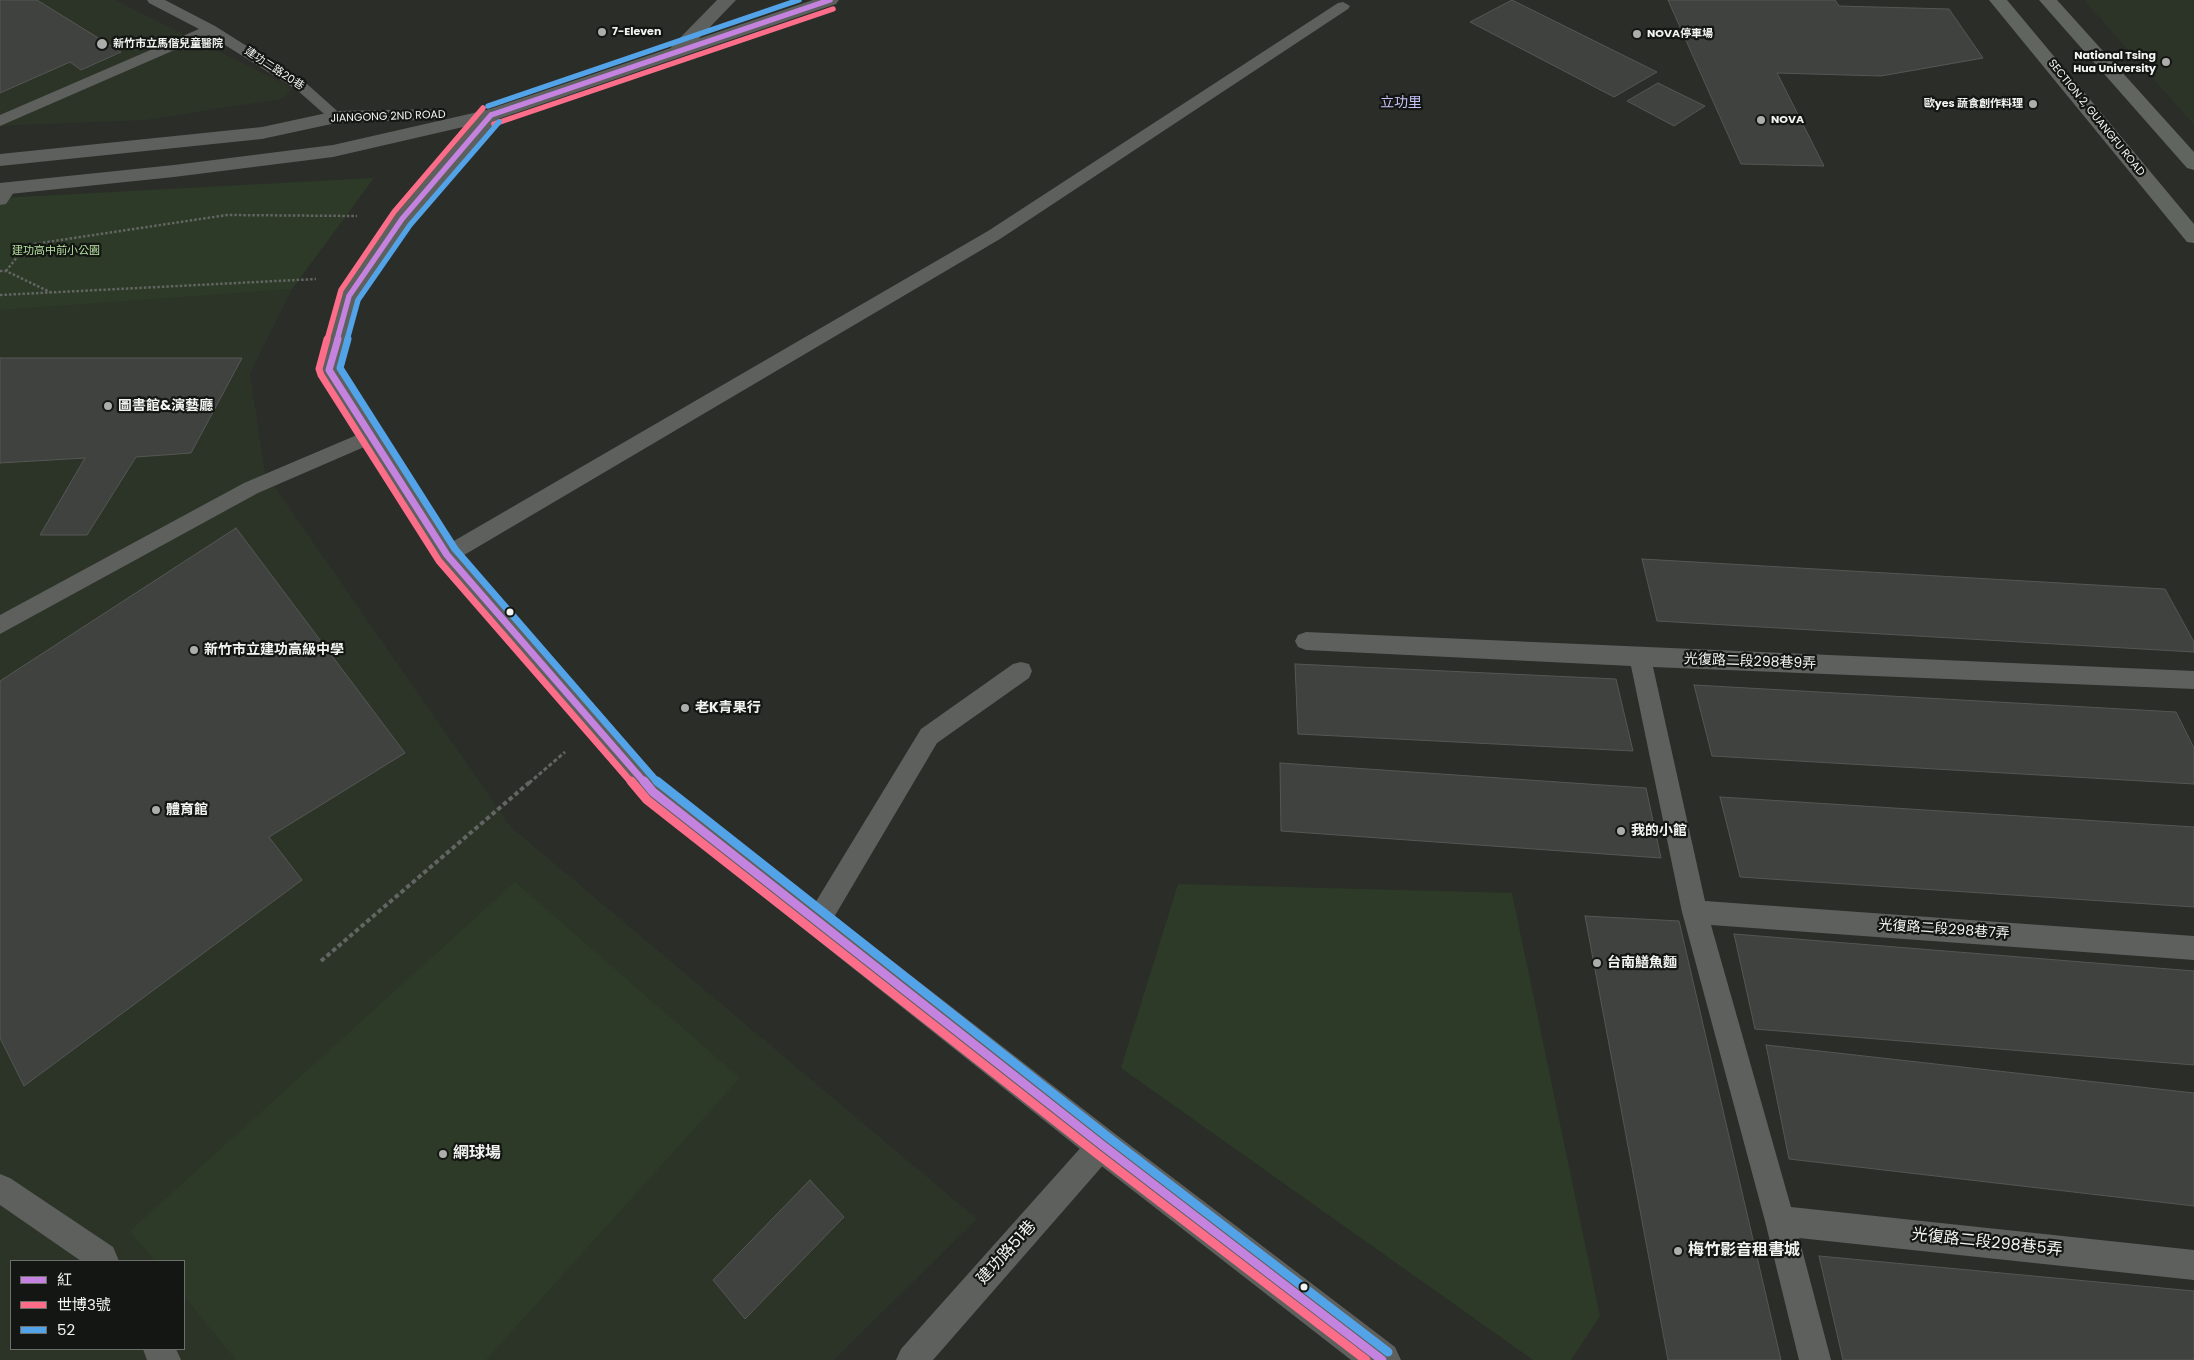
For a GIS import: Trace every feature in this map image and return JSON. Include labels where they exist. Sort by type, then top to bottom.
[{"type":"main road","name":"SECTION 2, GUANGFU ROAD","points":[[1998,0],[2194,237]]},
{"type":"main road","points":[[2048,0],[2194,164]]},
{"type":"street","points":[[679,50],[727,0]]},
{"type":"street","points":[[830,0],[491,114],[402,218],[349,296],[329,370],[447,555],[653,792],[1102,1146],[1382,1360]]},
{"type":"street","name":"JIANGONG 2ND ROAD","points":[[0,160],[262,133],[336,117],[491,114]]},
{"type":"street","name":"JIANGONG 2ND ROAD","points":[[3,193],[334,151],[491,114]]},
{"type":"lane","name":"建功二路20巷","points":[[154,0],[210,29],[302,86],[336,117]]},
{"type":"lane","points":[[447,555],[994,235],[1343,6]]},
{"type":"lane","points":[[0,121],[210,29]]},
{"type":"lane","points":[[0,625],[251,488],[371,436]]},
{"type":"lane","name":"光復路二段298巷9弄","points":[[1306,641],[2194,680]]},
{"type":"lane","points":[[1640,657],[1694,912],[1780,1221],[1815,1360]]},
{"type":"lane","points":[[818,921],[929,736],[1020,671]]},
{"type":"lane","name":"光復路二段298巷7弄","points":[[1694,912],[2194,948]]},
{"type":"lane","name":"建功路51巷","points":[[912,1360],[1102,1146]]},
{"type":"lane","points":[[0,1188],[103,1260]]},
{"type":"lane","name":"光復路二段298巷5弄","points":[[1780,1221],[2194,1265]]},
{"type":"path","points":[[6,271],[27,245],[227,215],[357,216]]},
{"type":"path","points":[[0,271],[6,271],[50,292]]},
{"type":"path","points":[[0,295],[317,279]]},
{"type":"path","points":[[321,961],[596,726]]},
{"type":"shaded area","name":"新竹市立馬偕兒童醫院","points":[[0,0],[115,0],[293,88],[282,99],[146,120],[0,126]]},
{"type":"shaded area","name":"National Tsing Hua University","points":[[2084,0],[2194,0],[2194,125]]},
{"type":"shaded area","name":"新竹市立建功高級中學","points":[[292,289],[250,373],[265,473],[511,827],[977,1219],[834,1360],[0,1360],[0,302]]},
{"type":"green space","name":"建功高中前小公園","points":[[374,178],[292,289],[0,310],[0,198]]},
{"type":"green space","name":"網球場","points":[[515,882],[740,1078],[486,1360],[236,1360],[185,1297],[185,1260],[154,1260],[130,1231]]},
{"type":"green space","points":[[1178,884],[1512,893],[1600,1316],[1571,1360],[1533,1360],[1121,1068]]},
{"type":"building","name":"新竹市立馬偕兒童醫院","points":[[0,0],[37,0],[121,52],[81,70],[70,62],[0,93]]},
{"type":"building","points":[[1512,0],[1657,72],[1614,97],[1470,22]]},
{"type":"building","name":"NOVA","points":[[1668,0],[1835,0],[1839,6],[1949,9],[1983,58],[1881,76],[1777,73],[1824,166],[1741,164]]},
{"type":"building","points":[[1658,83],[1705,106],[1674,126],[1627,101]]},
{"type":"building","name":"圖書館&演藝廳","points":[[0,358],[242,358],[191,453],[136,457],[87,535],[40,535],[85,458],[0,463]]},
{"type":"building","name":"體育館","points":[[236,528],[405,753],[269,837],[302,880],[24,1086],[0,1038],[0,681]]},
{"type":"building","points":[[1642,559],[2165,589],[2194,642],[2194,652],[1657,621]]},
{"type":"building","points":[[1295,664],[1616,679],[1633,751],[1298,734]]},
{"type":"building","points":[[1694,685],[2176,712],[2194,748],[2194,784],[1712,756]]},
{"type":"building","points":[[1280,763],[1646,788],[1661,858],[1281,831]]},
{"type":"building","points":[[1720,797],[2194,827],[2194,907],[1740,877]]},
{"type":"building","points":[[1585,916],[1679,921],[1781,1360],[1668,1360]]},
{"type":"building","points":[[1734,934],[2194,971],[2194,1065],[1755,1029]]},
{"type":"building","points":[[1766,1045],[2194,1093],[2194,1206],[1789,1159]]},
{"type":"building","points":[[810,1180],[844,1217],[745,1319],[713,1280]]},
{"type":"building","points":[[1819,1256],[2194,1291],[2194,1360],[1843,1360]]},
{"type":"transit line","name":"52","points":[[488,106],[799,0]]},
{"type":"transit line","name":"紅","points":[[491,115],[830,0]]},
{"type":"transit line","name":"世博3號","points":[[494,124],[833,9]]},
{"type":"transit line","name":"世博3號","points":[[483,108],[394,212],[341,290],[319,369],[439,561],[647,800],[1096,1153],[1366,1360]]},
{"type":"transit line","name":"紅","points":[[491,115],[402,219],[349,296],[329,370],[447,555],[653,792],[1102,1145],[1382,1360]]},
{"type":"transit line","name":"52","points":[[499,122],[410,225],[358,300],[340,368],[455,549],[660,785],[1108,1137],[1388,1352]]},
{"type":"place","name":"7-Eleven","points":[[602,32]]},
{"type":"place","name":"NOVA停車場","points":[[1637,34]]},
{"type":"place","name":"新竹市立馬偕兒童醫院","points":[[102,44]]},
{"type":"place","name":"National Tsing Hua University","points":[[2166,62]]},
{"type":"place","name":"歐yes 蔬食創作料理","points":[[2033,104]]},
{"type":"place","name":"NOVA","points":[[1761,120]]},
{"type":"place","name":"圖書館&演藝廳","points":[[108,406]]},
{"type":"place","name":"新竹市立建功高級中學","points":[[194,650]]},
{"type":"place","name":"老K青果行","points":[[685,708]]},
{"type":"place","name":"體育館","points":[[156,810]]},
{"type":"place","name":"我的小館","points":[[1621,831]]},
{"type":"place","name":"台南鱔魚麵","points":[[1597,963]]},
{"type":"place","name":"網球場","points":[[443,1154]]},
{"type":"place","name":"梅竹影音租書城","points":[[1678,1251]]},
{"type":"district","name":"立功里","points":[[1401,103]]}]
